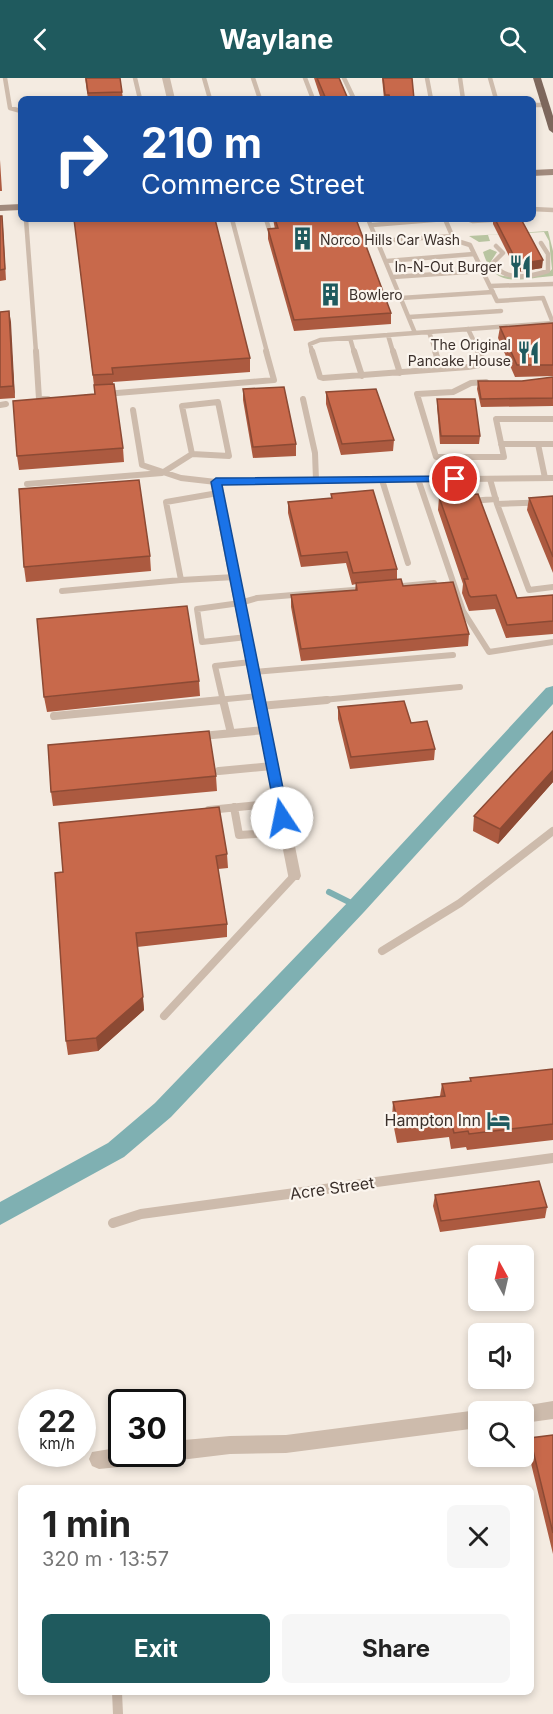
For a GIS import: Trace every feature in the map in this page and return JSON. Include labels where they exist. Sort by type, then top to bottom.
[{"type":"main road","points":[[537,78],[553,130]]},
{"type":"main road","points":[[536,173],[553,172]]},
{"type":"main road","points":[[0,208],[18,207]]},
{"type":"street","points":[[166,78],[170,96]]},
{"type":"street","points":[[294,876],[217,487],[316,480],[549,478]]},
{"type":"street","points":[[534,1413],[553,1410]]},
{"type":"street","points":[[186,1450],[286,1443],[468,1420]]},
{"type":"street","points":[[99,1459],[108,1458]]},
{"type":"lane","points":[[5,78],[10,108],[18,110]]},
{"type":"lane","points":[[135,78],[139,96]]},
{"type":"lane","points":[[204,78],[209,96]]},
{"type":"lane","points":[[254,78],[259,96]]},
{"type":"lane","points":[[305,78],[312,96]]},
{"type":"lane","points":[[344,78],[353,96]]},
{"type":"lane","points":[[427,78],[430,96]]},
{"type":"lane","points":[[460,78],[463,96]]},
{"type":"lane","points":[[490,78],[495,96]]},
{"type":"lane","points":[[536,105],[546,105]]},
{"type":"lane","points":[[536,209],[553,210]]},
{"type":"lane","points":[[26,222],[39,399],[51,399]]},
{"type":"lane","points":[[98,395],[274,380],[233,222]]},
{"type":"lane","points":[[267,222],[272,235]]},
{"type":"lane","points":[[370,222],[415,333]]},
{"type":"lane","points":[[372,225],[408,222]]},
{"type":"lane","points":[[446,222],[454,240],[470,245],[507,326]]},
{"type":"lane","points":[[379,241],[452,236]]},
{"type":"lane","points":[[496,246],[503,253],[494,263],[498,272],[502,275],[518,276],[548,271],[548,254],[541,243]]},
{"type":"lane","points":[[387,261],[474,254]]},
{"type":"lane","points":[[393,277],[482,271]]},
{"type":"lane","points":[[490,286],[553,282]]},
{"type":"lane","points":[[401,298],[493,292]]},
{"type":"lane","points":[[468,329],[482,358],[481,363],[468,367],[362,376],[320,377],[310,344],[320,340],[507,326],[553,323],[543,298],[497,301]]},
{"type":"lane","points":[[409,317],[501,311]]},
{"type":"lane","points":[[429,332],[441,369]]},
{"type":"lane","points":[[388,335],[400,373]]},
{"type":"lane","points":[[350,338],[362,376]]},
{"type":"lane","points":[[494,382],[471,383],[453,392],[417,394],[436,457],[504,458],[496,419],[553,419]]},
{"type":"lane","points":[[303,399],[315,453],[316,480]]},
{"type":"lane","points":[[27,483],[162,473],[192,454],[229,456],[219,402],[182,406],[192,454]]},
{"type":"lane","points":[[134,410],[142,465],[162,473],[217,487]]},
{"type":"lane","points":[[501,444],[553,444]]},
{"type":"lane","points":[[538,444],[549,478]]},
{"type":"lane","points":[[451,457],[455,479]]},
{"type":"lane","points":[[418,479],[463,611],[489,652],[553,642]]},
{"type":"lane","points":[[490,479],[529,590],[553,588]]},
{"type":"lane","points":[[382,480],[408,563]]},
{"type":"lane","points":[[181,580],[166,502],[217,487]]},
{"type":"lane","points":[[461,502],[553,502]]},
{"type":"lane","points":[[427,505],[438,504]]},
{"type":"lane","points":[[62,591],[235,577]]},
{"type":"lane","points":[[387,587],[434,583]]},
{"type":"lane","points":[[186,610],[240,603],[257,598],[375,588]]},
{"type":"lane","points":[[197,609],[202,642],[247,637]]},
{"type":"lane","points":[[231,733],[215,666],[252,667],[453,655]]},
{"type":"lane","points":[[54,716],[224,699],[259,701],[460,687]]},
{"type":"lane","points":[[196,736],[265,730]]},
{"type":"lane","points":[[219,771],[272,766]]},
{"type":"lane","points":[[201,811],[279,803]]},
{"type":"lane","points":[[234,807],[239,835],[285,832]]},
{"type":"lane","points":[[382,951],[460,903],[553,831]]},
{"type":"lane","points":[[164,1016],[294,876]]},
{"type":"lane","name":"Acre Street","points":[[113,1223],[141,1214],[553,1158]]},
{"type":"lane","points":[[117,1695],[118,1714]]},
{"type":"green space","points":[[548,231],[553,251],[553,276],[520,280],[502,277],[494,272],[483,252],[490,249],[497,252],[490,263],[499,275],[519,277],[543,274],[552,269],[549,241],[544,232],[488,235],[490,241],[479,242],[469,236]]},
{"type":"building","points":[[86,78],[120,78],[122,92],[88,93]]},
{"type":"building","points":[[317,78],[339,78],[347,96],[325,96]]},
{"type":"building","points":[[383,78],[412,78],[414,96],[385,95]]},
{"type":"building","points":[[0,216],[2,216],[5,269],[0,270]]},
{"type":"building","points":[[74,222],[216,222],[250,358],[112,368],[113,374],[93,375]]},
{"type":"building","points":[[276,222],[357,222],[391,313],[294,320],[268,229],[278,228]]},
{"type":"building","points":[[497,222],[523,222],[543,260],[518,264]]},
{"type":"building","points":[[9,311],[13,386],[0,387],[0,312]]},
{"type":"building","name":"The Original Pancake House","points":[[553,323],[553,365],[517,365],[500,327]]},
{"type":"building","points":[[553,377],[553,398],[481,399],[478,381],[522,381]]},
{"type":"building","points":[[114,384],[123,448],[17,456],[13,401],[95,394],[94,385]]},
{"type":"building","points":[[284,387],[296,444],[253,447],[243,389]]},
{"type":"building","points":[[376,389],[394,440],[342,444],[326,392]]},
{"type":"building","points":[[437,399],[475,399],[480,436],[441,436]]},
{"type":"building","points":[[139,480],[150,556],[24,567],[19,489]]},
{"type":"building","points":[[373,490],[397,569],[353,573],[347,552],[301,556],[288,502],[332,498],[331,494]]},
{"type":"building","points":[[478,494],[517,598],[553,595],[553,621],[507,625],[496,595],[471,597],[469,595],[464,579],[468,579],[439,497]]},
{"type":"building","points":[[553,496],[553,557],[529,498]]},
{"type":"building","points":[[401,579],[403,586],[453,582],[469,634],[301,649],[291,595],[357,590],[356,583]]},
{"type":"building","points":[[187,606],[199,681],[44,697],[37,619]]},
{"type":"building","points":[[404,701],[411,723],[427,721],[435,749],[351,757],[338,707]]},
{"type":"building","points":[[209,731],[216,776],[51,792],[48,745]]},
{"type":"building","points":[[553,731],[553,770],[500,829],[474,816]]},
{"type":"building","points":[[219,807],[227,854],[216,856],[227,924],[136,933],[143,997],[96,1038],[66,1041],[55,873],[63,872],[59,823]]},
{"type":"building","points":[[553,1069],[553,1124],[469,1134],[468,1131],[454,1133],[451,1121],[399,1127],[393,1102],[445,1096],[442,1084],[471,1081],[470,1078]]},
{"type":"building","points":[[539,1181],[547,1207],[441,1221],[435,1195]]},
{"type":"building","points":[[553,1435],[553,1533],[534,1455],[534,1437]]},
{"type":"waterway","points":[[0,1214],[116,1150],[163,1110],[357,906],[553,692]]},
{"type":"waterway","points":[[329,892],[357,906]]},
{"type":"place","name":"Norco Hills Car Wash","points":[[302,239]]},
{"type":"place","name":"In-N-Out Burger","points":[[520,266]]},
{"type":"place","name":"Bowlero","points":[[331,294]]},
{"type":"place","name":"The Original Pancake House","points":[[529,352]]},
{"type":"place","name":"Hampton Inn","points":[[499,1120]]},
{"type":"route","points":[[282,818],[216,482],[455,479]]}]
